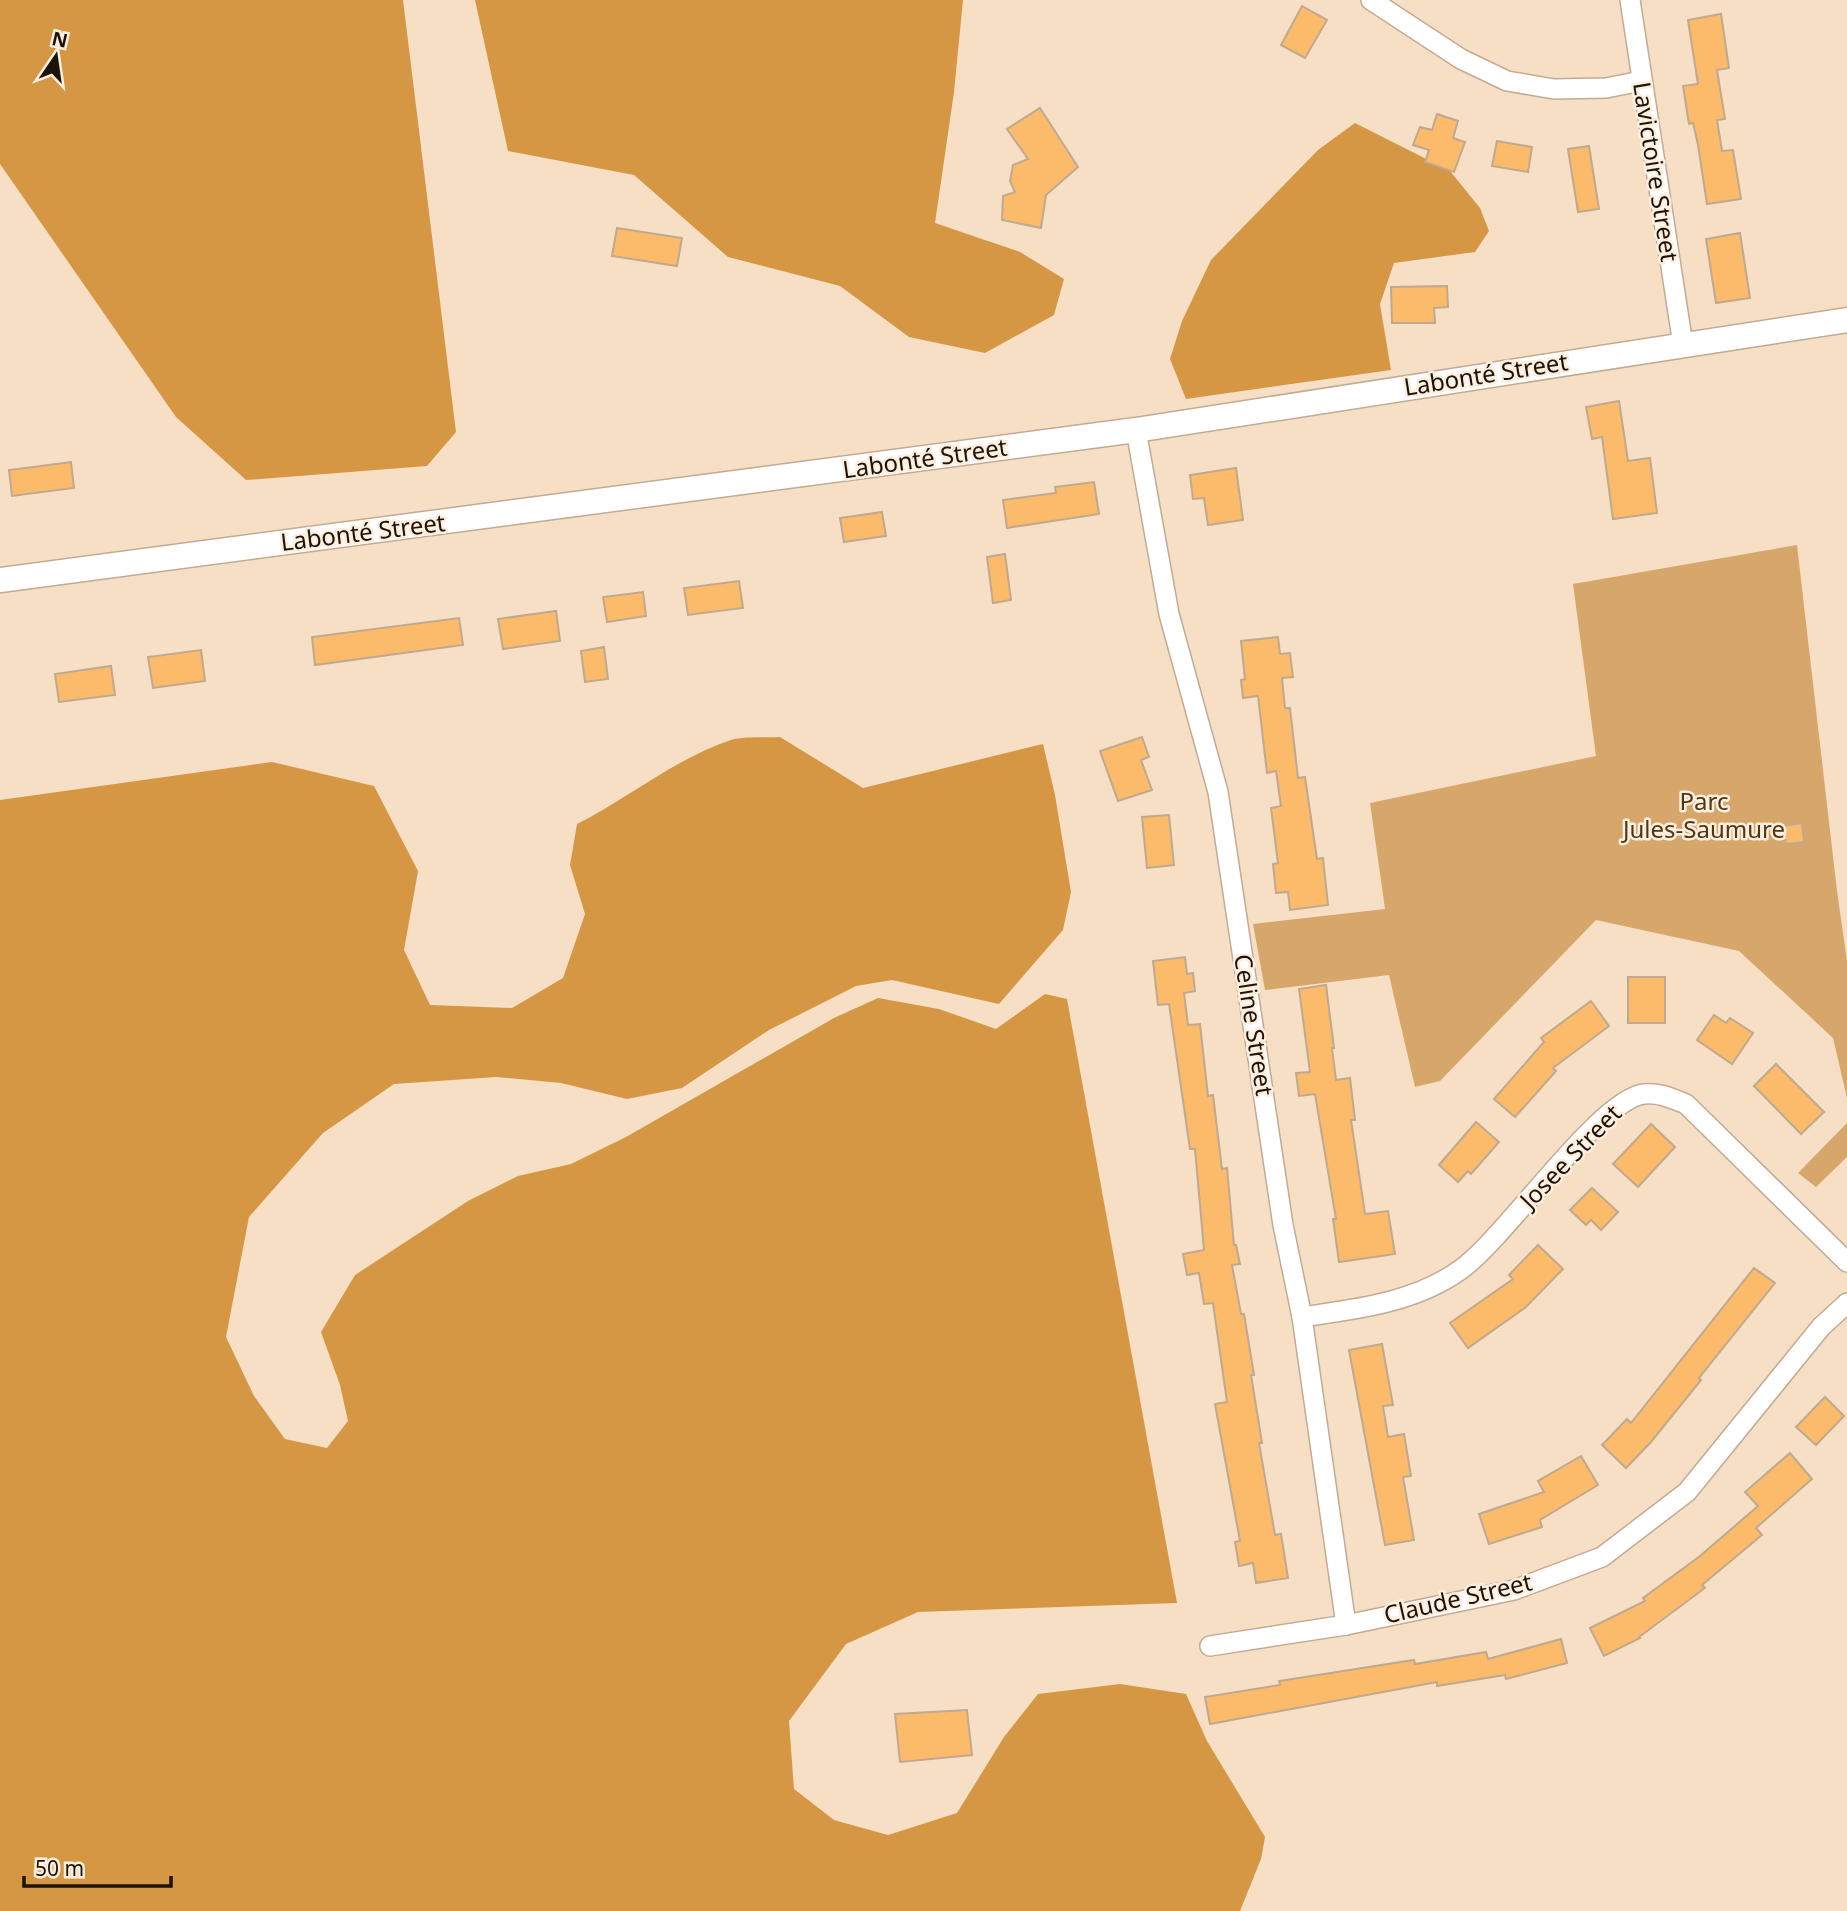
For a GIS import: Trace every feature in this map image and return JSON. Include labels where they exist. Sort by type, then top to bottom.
[{"type":"street","points":[[1371,0],[1461,59],[1507,81],[1554,89],[1606,88],[1640,81]]},
{"type":"street","name":"Lavictoire Street","points":[[1630,0],[1640,81],[1683,345]]},
{"type":"street","name":"Labonté Street","points":[[0,580],[1136,430],[1847,320]]},
{"type":"street","name":"Celine Street","points":[[1136,430],[1169,614],[1218,792],[1283,1225],[1302,1317],[1346,1625]]},
{"type":"street","name":"Josee Street","points":[[1302,1317],[1373,1306],[1423,1291],[1461,1270],[1622,1102],[1643,1094],[1664,1095],[1686,1104],[1847,1262]]},
{"type":"street","name":"Claude Street","points":[[1210,1646],[1346,1625],[1514,1590],[1602,1557],[1687,1492],[1821,1327],[1847,1303]]},
{"type":"green space","name":"Parc Jules-Saumure","points":[[1797,545],[1847,961],[1847,1098],[1833,1038],[1739,951],[1596,920],[1440,1081],[1415,1087],[1389,975],[1265,990],[1253,924],[1385,909],[1370,803],[1596,756],[1573,584]]},
{"type":"green space","points":[[1847,1123],[1847,1157],[1816,1187],[1798,1173]]},
{"type":"shaded area","points":[[0,0],[403,0],[456,432],[427,466],[246,480],[176,417],[0,164]]},
{"type":"shaded area","points":[[475,0],[963,0],[954,92],[935,223],[1020,252],[1064,279],[1054,315],[985,353],[909,337],[840,286],[728,257],[634,175],[508,151]]},
{"type":"shaded area","points":[[1355,123],[1450,171],[1480,208],[1489,231],[1475,252],[1394,263],[1380,304],[1391,370],[1186,399],[1170,359],[1182,321],[1211,260],[1318,150]]},
{"type":"shaded area","points":[[780,737],[863,788],[1043,744],[1055,795],[1071,892],[1063,930],[999,1004],[892,980],[856,986],[769,1030],[682,1088],[627,1099],[561,1083],[496,1077],[394,1084],[323,1133],[249,1217],[226,1337],[254,1396],[285,1439],[327,1448],[348,1421],[340,1385],[321,1332],[355,1275],[468,1201],[518,1176],[571,1164],[626,1137],[834,1018],[878,998],[939,1009],[996,1029],[1045,994],[1067,999],[1177,1603],[918,1612],[846,1644],[789,1721],[794,1789],[834,1820],[888,1835],[957,1813],[1004,1737],[1038,1694],[1120,1684],[1186,1694],[1207,1741],[1265,1837],[1261,1859],[1240,1911],[0,1911],[0,800],[272,762],[374,786],[418,871],[404,950],[430,1005],[512,1008],[563,978],[585,914],[570,865],[577,824],[690,757],[710,748],[737,739]]},
{"type":"building","points":[[1302,6],[1327,20],[1305,58],[1281,45]]},
{"type":"building","points":[[1721,14],[1729,68],[1717,70],[1725,119],[1717,120],[1722,151],[1733,150],[1741,199],[1707,204],[1698,145],[1693,123],[1689,124],[1683,86],[1698,84],[1688,20]]},
{"type":"building","points":[[1040,108],[1078,167],[1046,195],[1041,228],[1002,220],[1003,196],[1015,192],[1010,181],[1013,165],[1028,159],[1007,129]]},
{"type":"building","points":[[1437,114],[1458,121],[1453,138],[1465,142],[1454,172],[1425,162],[1429,150],[1413,145],[1420,127],[1432,130]]},
{"type":"building","points":[[1497,141],[1532,147],[1528,172],[1492,166]]},
{"type":"building","points":[[1589,146],[1599,209],[1578,212],[1568,149]]},
{"type":"building","points":[[617,228],[682,238],[677,266],[612,256]]},
{"type":"building","points":[[1740,233],[1750,298],[1716,303],[1706,239]]},
{"type":"building","points":[[1447,286],[1448,307],[1434,308],[1435,323],[1392,323],[1391,287]]},
{"type":"building","points":[[1619,401],[1628,461],[1650,458],[1657,513],[1613,519],[1602,437],[1592,439],[1586,407]]},
{"type":"building","points":[[71,462],[74,488],[12,496],[9,470]]},
{"type":"building","points":[[1236,468],[1243,520],[1208,525],[1204,498],[1193,499],[1190,475]]},
{"type":"building","points":[[1094,482],[1099,514],[1007,528],[1003,500],[1056,493],[1055,487]]},
{"type":"building","points":[[882,512],[886,536],[844,542],[840,518]]},
{"type":"building","points":[[1005,554],[1011,600],[993,603],[987,557]]},
{"type":"building","points":[[739,581],[743,608],[688,615],[684,588]]},
{"type":"building","points":[[643,592],[646,616],[607,622],[603,597]]},
{"type":"building","points":[[556,611],[560,641],[503,649],[498,619]]},
{"type":"building","points":[[459,618],[463,645],[315,665],[312,637]]},
{"type":"building","points":[[1278,637],[1280,654],[1290,653],[1293,677],[1282,678],[1285,708],[1290,708],[1298,778],[1305,777],[1317,859],[1323,858],[1328,905],[1290,910],[1288,892],[1276,893],[1273,864],[1278,863],[1271,808],[1281,806],[1276,771],[1267,773],[1258,696],[1243,698],[1241,680],[1245,679],[1241,641]]},
{"type":"building","points":[[604,647],[608,679],[585,682],[581,651]]},
{"type":"building","points":[[201,650],[205,681],[153,688],[148,657]]},
{"type":"building","points":[[111,666],[115,695],[59,702],[55,674]]},
{"type":"building","points":[[1142,737],[1149,757],[1141,760],[1152,790],[1118,801],[1100,751]]},
{"type":"building","points":[[1169,815],[1174,865],[1147,868],[1142,817]]},
{"type":"building","points":[[1802,823],[1804,842],[1786,844],[1783,826]]},
{"type":"building","points":[[1185,957],[1187,974],[1193,973],[1195,991],[1184,993],[1188,1025],[1200,1024],[1208,1096],[1213,1095],[1222,1169],[1227,1168],[1234,1245],[1240,1264],[1232,1265],[1241,1314],[1244,1314],[1254,1375],[1251,1375],[1262,1443],[1259,1443],[1275,1535],[1281,1534],[1288,1578],[1256,1583],[1253,1563],[1239,1566],[1235,1542],[1240,1541],[1215,1404],[1227,1402],[1213,1303],[1204,1304],[1199,1273],[1187,1275],[1183,1254],[1204,1250],[1195,1149],[1190,1149],[1169,1004],[1158,1005],[1153,961]]},
{"type":"building","points":[[1628,977],[1665,977],[1665,1023],[1628,1023]]},
{"type":"building","points":[[1326,985],[1336,1080],[1350,1078],[1355,1120],[1351,1120],[1365,1214],[1388,1211],[1395,1254],[1339,1262],[1333,1219],[1336,1219],[1315,1094],[1299,1096],[1296,1073],[1310,1072],[1299,989]]},
{"type":"building","points":[[1591,1001],[1609,1026],[1553,1068],[1556,1071],[1515,1117],[1494,1099],[1544,1042],[1541,1038]]},
{"type":"building","points":[[1714,1015],[1726,1023],[1730,1018],[1753,1033],[1732,1064],[1697,1040]]},
{"type":"building","points":[[1776,1064],[1824,1112],[1801,1134],[1754,1086]]},
{"type":"building","points":[[1476,1122],[1499,1142],[1471,1174],[1468,1171],[1458,1182],[1439,1165]]},
{"type":"building","points":[[1651,1124],[1675,1147],[1638,1187],[1613,1164]]},
{"type":"building","points":[[1592,1188],[1618,1212],[1601,1230],[1591,1220],[1586,1225],[1570,1210]]},
{"type":"building","points":[[1538,1245],[1563,1269],[1526,1307],[1468,1348],[1450,1323],[1513,1279],[1509,1275]]},
{"type":"building","points":[[1754,1268],[1775,1283],[1699,1378],[1701,1380],[1651,1442],[1626,1468],[1602,1445],[1627,1419],[1631,1423]]},
{"type":"building","points":[[1382,1344],[1393,1405],[1383,1406],[1388,1437],[1404,1434],[1411,1476],[1403,1477],[1414,1540],[1385,1545],[1349,1350]]},
{"type":"building","points":[[1825,1397],[1844,1416],[1816,1445],[1796,1427]]},
{"type":"building","points":[[1790,1453],[1812,1479],[1756,1528],[1762,1535],[1702,1585],[1705,1588],[1640,1638],[1604,1656],[1590,1628],[1645,1601],[1643,1598],[1700,1556],[1758,1506],[1745,1492]]},
{"type":"building","points":[[1581,1456],[1598,1485],[1540,1520],[1542,1527],[1489,1544],[1479,1514],[1544,1492],[1538,1481]]},
{"type":"building","points":[[1561,1639],[1567,1663],[1506,1679],[1505,1675],[1437,1686],[1437,1682],[1210,1724],[1205,1697],[1280,1685],[1279,1681],[1414,1660],[1415,1664],[1486,1652],[1488,1659]]},
{"type":"building","points":[[967,1710],[972,1755],[900,1762],[895,1714]]}]
